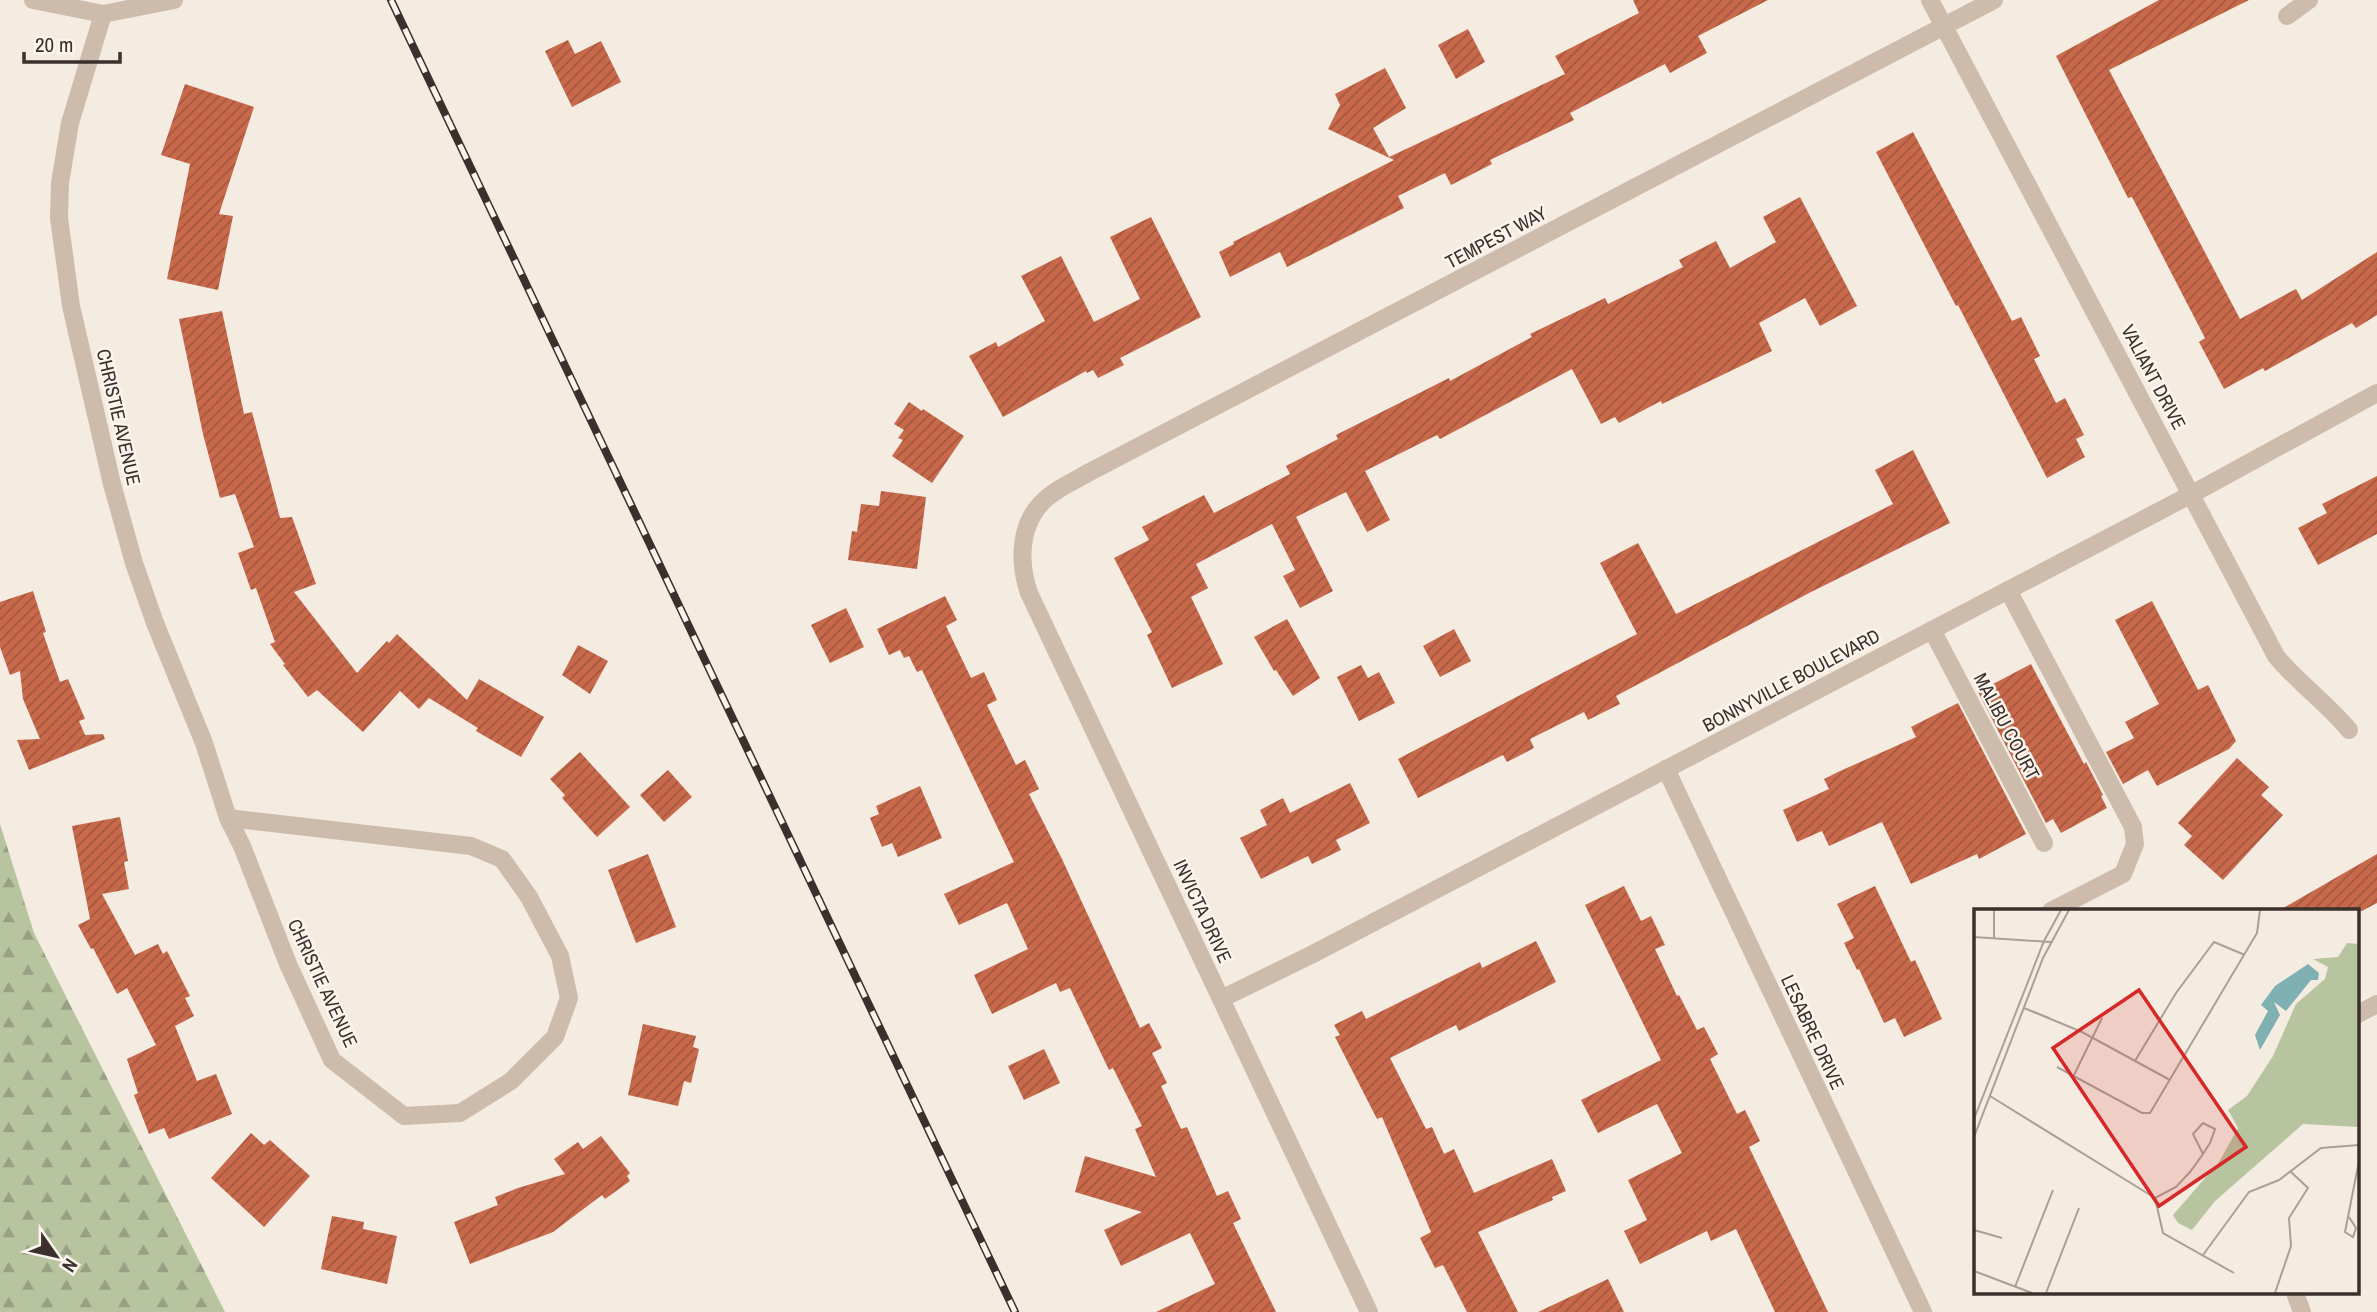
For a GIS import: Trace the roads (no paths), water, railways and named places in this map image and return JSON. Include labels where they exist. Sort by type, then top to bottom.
[{"type":"street","points":[[33,0],[103,14],[174,0]]},
{"type":"street","name":"VALIANT DRIVE","points":[[1930,0],[2276,656],[2294,678],[2334,712],[2349,730]]},
{"type":"street","name":"TEMPEST WAY","points":[[1028,523],[1038,506],[1049,495],[1086,474],[1994,0]]},
{"type":"street","points":[[2287,16],[2309,0]]},
{"type":"street","name":"CHRISTIE AVENUE","points":[[103,14],[70,123],[60,183],[59,218],[71,306],[112,484],[134,564],[204,743],[228,818],[242,846],[288,964],[332,1060],[404,1116],[460,1113],[511,1082],[555,1037],[569,998],[560,956],[528,897],[502,859],[471,846],[228,818]]},
{"type":"street","name":"BONNYVILLE BOULEVARD","points":[[1221,999],[2192,494],[2377,393]]},
{"type":"street","name":"INVICTA DRIVE","points":[[1028,523],[1021,564],[1029,593],[1369,1312]]},
{"type":"street","points":[[2008,590],[2133,827],[2135,844],[2123,874],[2055,909]]},
{"type":"street","name":"MALIBU COURT","points":[[1932,630],[2044,843]]},
{"type":"street","name":"LESABRE DRIVE","points":[[1666,769],[1923,1312]]},
{"type":"street","points":[[2360,1013],[2377,1004]]},
{"type":"street","points":[[2295,1294],[2302,1312]]},
{"type":"railway","points":[[391,0],[1015,1312]]}]
